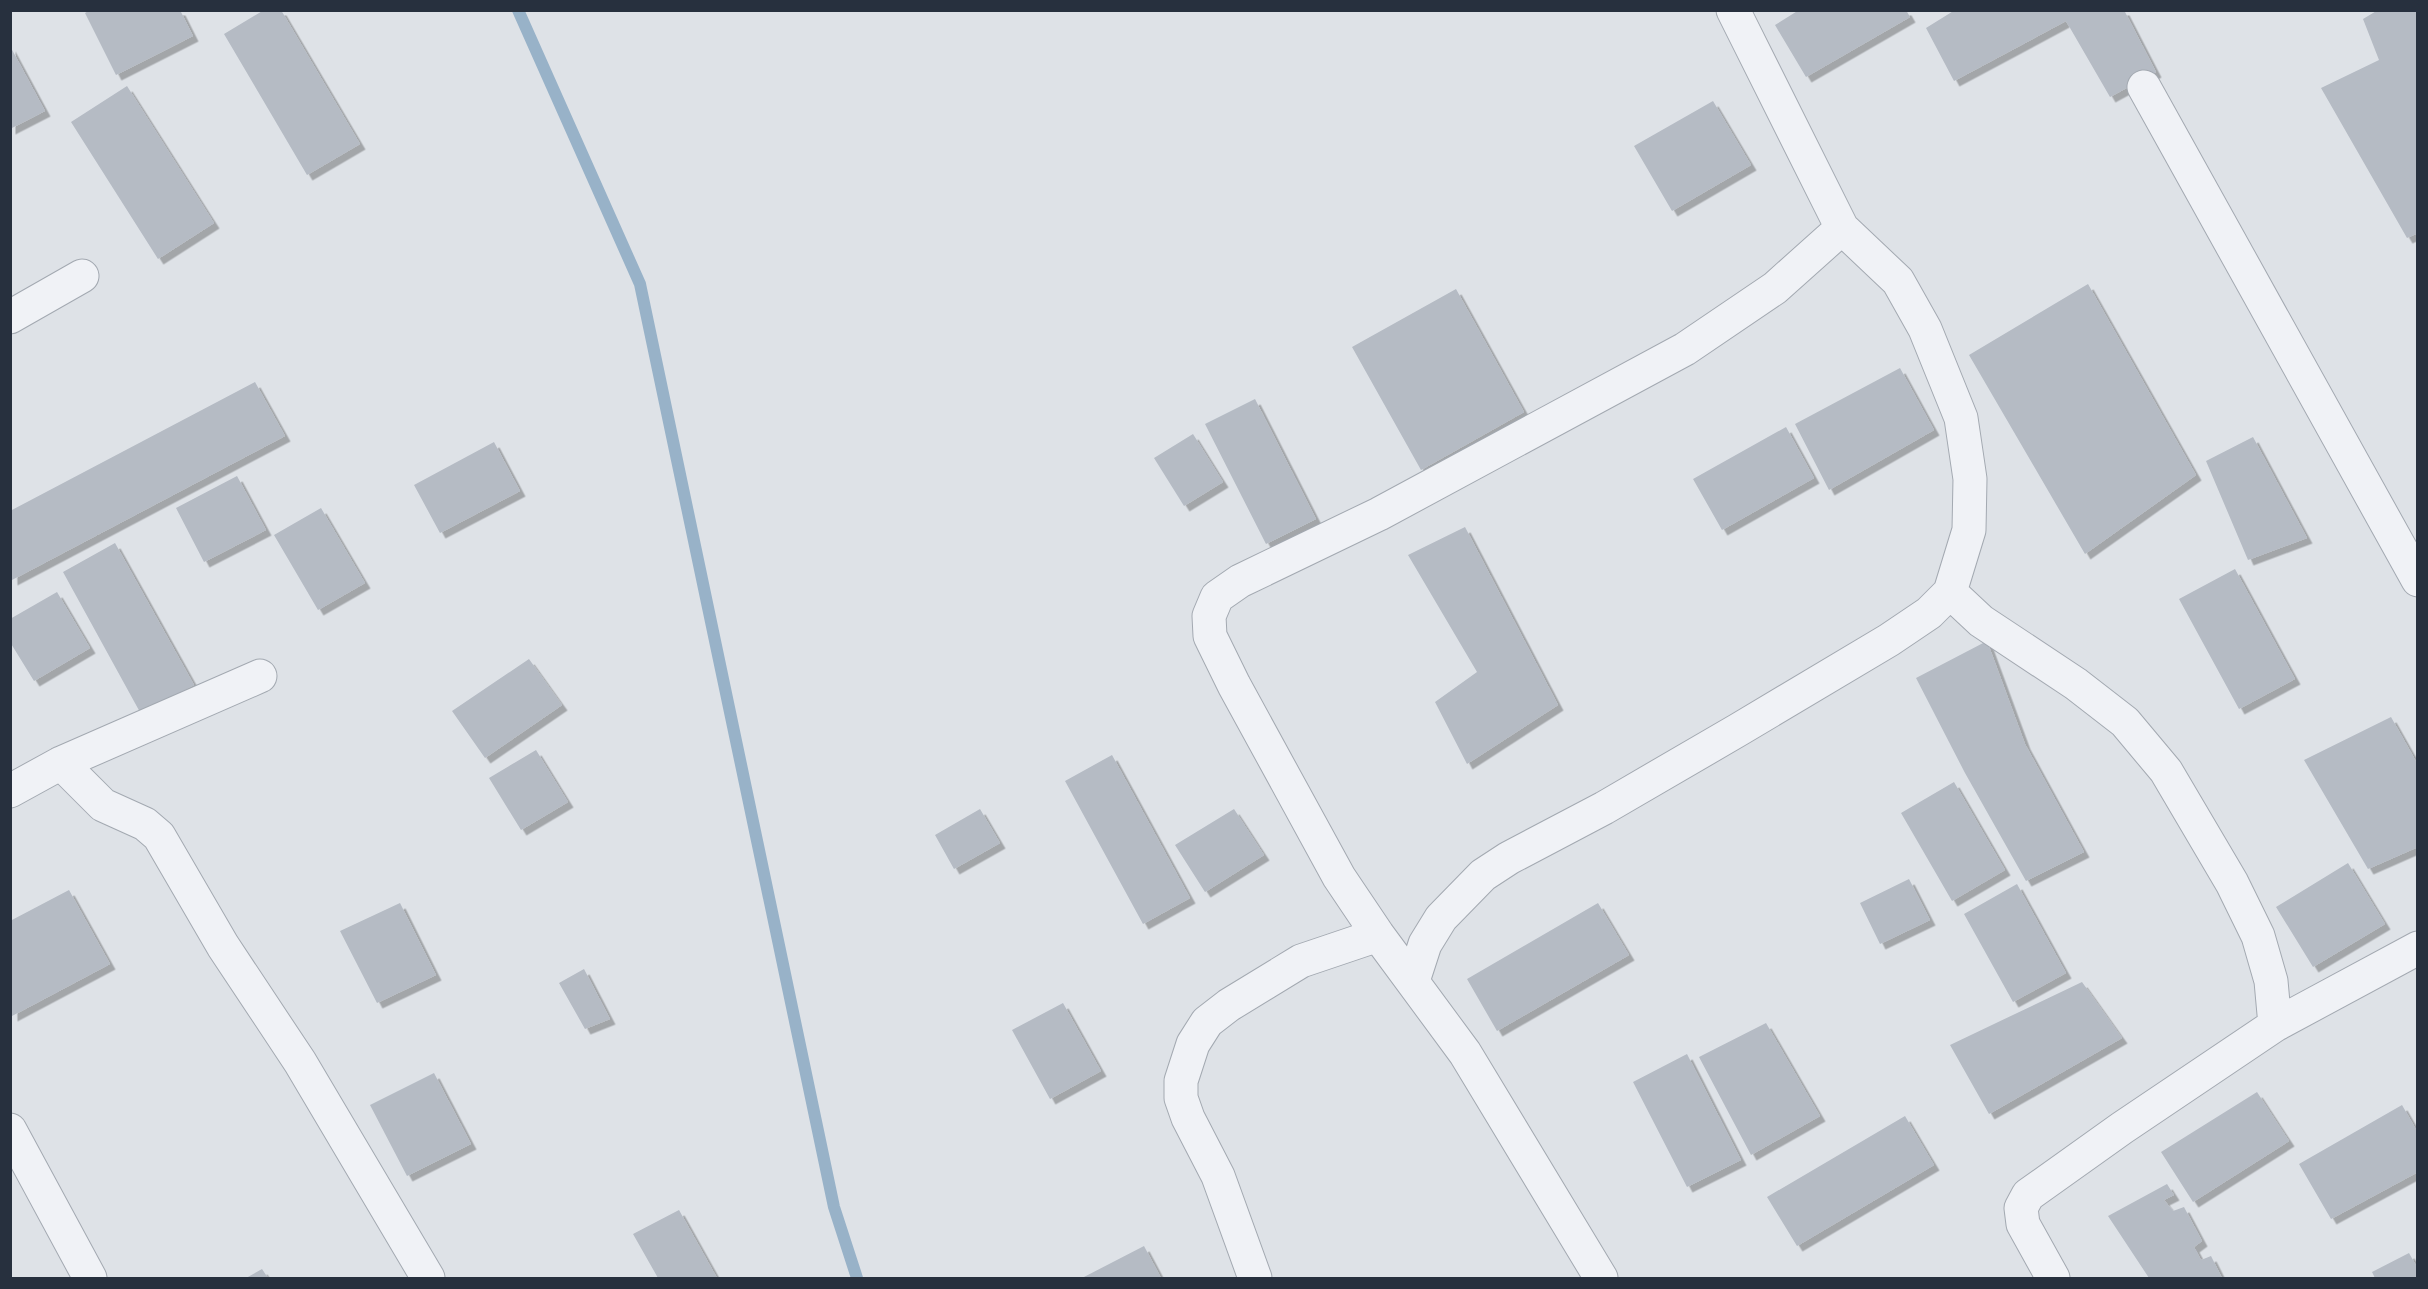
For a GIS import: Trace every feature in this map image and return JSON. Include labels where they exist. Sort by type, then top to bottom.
[{"type":"street","points":[[1413,981],[1425,944],[1441,918],[1463,893],[1484,875],[1509,858],[1604,808],[1889,640],[1929,613],[1950,592],[1969,530],[1970,479],[1961,418],[1925,328],[1898,281],[1842,228],[1733,10]]},
{"type":"street","points":[[2144,87],[2418,580]]},
{"type":"street","points":[[1601,1278],[1465,1053],[1378,935],[1339,877],[1210,636],[1209,616],[1217,597],[1240,581],[1379,514],[1685,349],[1775,288],[1842,228]]},
{"type":"street","points":[[10,317],[82,276]]},
{"type":"street","points":[[1950,592],[1981,621],[2076,684],[2125,722],[2166,771],[2232,883],[2258,936],[2271,981],[2275,1025]]},
{"type":"street","points":[[10,791],[61,763],[260,676]]},
{"type":"street","points":[[61,763],[103,805],[145,824],[159,836],[223,946],[300,1062],[428,1278]]},
{"type":"street","points":[[1255,1278],[1218,1176],[1188,1118],[1181,1098],[1181,1081],[1193,1044],[1207,1022],[1229,1005],[1301,961],[1378,935]]},
{"type":"street","points":[[2053,1278],[2023,1224],[2021,1208],[2028,1195],[2122,1128],[2275,1025],[2418,948]]},
{"type":"street","points":[[10,1130],[90,1278]]},
{"type":"building","points":[[90,10],[180,10],[193,36],[116,75],[85,13]]},
{"type":"building","points":[[264,10],[281,10],[360,144],[307,175],[224,34]]},
{"type":"building","points":[[1799,10],[1906,10],[1910,17],[1806,77],[1775,25]]},
{"type":"building","points":[[1955,10],[2124,10],[2156,72],[2110,97],[2066,21],[1954,81],[1926,28]]},
{"type":"building","points":[[2378,10],[2418,10],[2418,233],[2407,238],[2321,88],[2379,60],[2363,19]]},
{"type":"building","points":[[10,46],[45,111],[10,129]]},
{"type":"building","points":[[127,86],[214,223],[158,259],[71,122]]},
{"type":"building","points":[[1713,101],[1751,165],[1672,211],[1634,146]]},
{"type":"building","points":[[2088,284],[2196,475],[2085,554],[1969,355]]},
{"type":"building","points":[[1456,289],[1524,412],[1421,470],[1352,347]]},
{"type":"building","points":[[1900,368],[1934,430],[1829,490],[1795,424]]},
{"type":"building","points":[[255,382],[285,436],[12,580],[10,511]]},
{"type":"building","points":[[1255,399],[1316,519],[1266,544],[1205,424]]},
{"type":"building","points":[[1786,427],[1814,478],[1722,530],[1693,479]]},
{"type":"building","points":[[1193,434],[1223,482],[1184,506],[1154,458]]},
{"type":"building","points":[[2253,437],[2307,538],[2248,560],[2206,461]]},
{"type":"building","points":[[494,442],[520,491],[440,533],[414,485]]},
{"type":"building","points":[[237,476],[266,530],[204,562],[176,508]]},
{"type":"building","points":[[321,508],[365,583],[318,610],[274,535]]},
{"type":"building","points":[[1465,527],[1558,705],[1467,764],[1435,702],[1477,672],[1408,555]]},
{"type":"building","points":[[115,543],[194,685],[141,714],[63,572]]},
{"type":"building","points":[[2235,569],[2295,679],[2239,709],[2179,599]]},
{"type":"building","points":[[57,592],[90,648],[34,681],[10,642],[10,619]]},
{"type":"building","points":[[1987,641],[2025,744],[2084,852],[2026,881],[1965,773],[1916,678]]},
{"type":"building","points":[[529,659],[562,705],[485,758],[452,711]]},
{"type":"building","points":[[2391,717],[2418,765],[2418,847],[2368,869],[2304,760]]},
{"type":"building","points":[[536,750],[568,802],[521,830],[489,778]]},
{"type":"building","points":[[1112,755],[1190,898],[1143,924],[1065,781]]},
{"type":"building","points":[[1954,782],[2005,870],[1952,901],[1901,813]]},
{"type":"building","points":[[980,809],[1000,843],[954,869],[935,835]]},
{"type":"building","points":[[1234,809],[1264,855],[1205,892],[1175,845]]},
{"type":"building","points":[[2348,863],[2385,924],[2313,967],[2276,907]]},
{"type":"building","points":[[1909,879],[1930,920],[1880,944],[1860,903]]},
{"type":"building","points":[[2017,884],[2066,973],[2013,1002],[1964,914]]},
{"type":"building","points":[[69,890],[110,964],[12,1016],[10,921]]},
{"type":"building","points":[[400,903],[436,975],[377,1003],[340,931]]},
{"type":"building","points":[[1598,903],[1629,955],[1497,1031],[1467,979]]},
{"type":"building","points":[[584,969],[610,1019],[585,1029],[559,983]]},
{"type":"building","points":[[2082,982],[2122,1038],[1989,1114],[1950,1045]]},
{"type":"building","points":[[1063,1003],[1101,1071],[1050,1099],[1012,1030]]},
{"type":"building","points":[[1766,1023],[1820,1116],[1751,1155],[1699,1057]]},
{"type":"building","points":[[1687,1054],[1741,1160],[1687,1187],[1633,1082]]},
{"type":"building","points":[[434,1073],[471,1144],[407,1176],[370,1105]]},
{"type":"building","points":[[2257,1092],[2289,1141],[2193,1202],[2161,1152]]},
{"type":"building","points":[[2402,1105],[2418,1133],[2418,1172],[2331,1219],[2299,1164]]},
{"type":"building","points":[[1905,1116],[1934,1165],[1797,1246],[1767,1197]]},
{"type":"building","points":[[2167,1184],[2174,1195],[2164,1200],[2173,1211],[2184,1207],[2202,1241],[2194,1247],[2201,1260],[2211,1256],[2222,1278],[2149,1278],[2108,1216]]},
{"type":"building","points":[[679,1210],[717,1278],[658,1278],[633,1234]]},
{"type":"building","points":[[1144,1246],[1161,1278],[1082,1278]]},
{"type":"building","points":[[2409,1253],[2418,1269],[2418,1278],[2375,1278],[2372,1272]]},
{"type":"building","points":[[262,1269],[268,1278],[246,1278]]},
{"type":"waterway","points":[[518,10],[640,284],[834,1207],[857,1278]]}]
